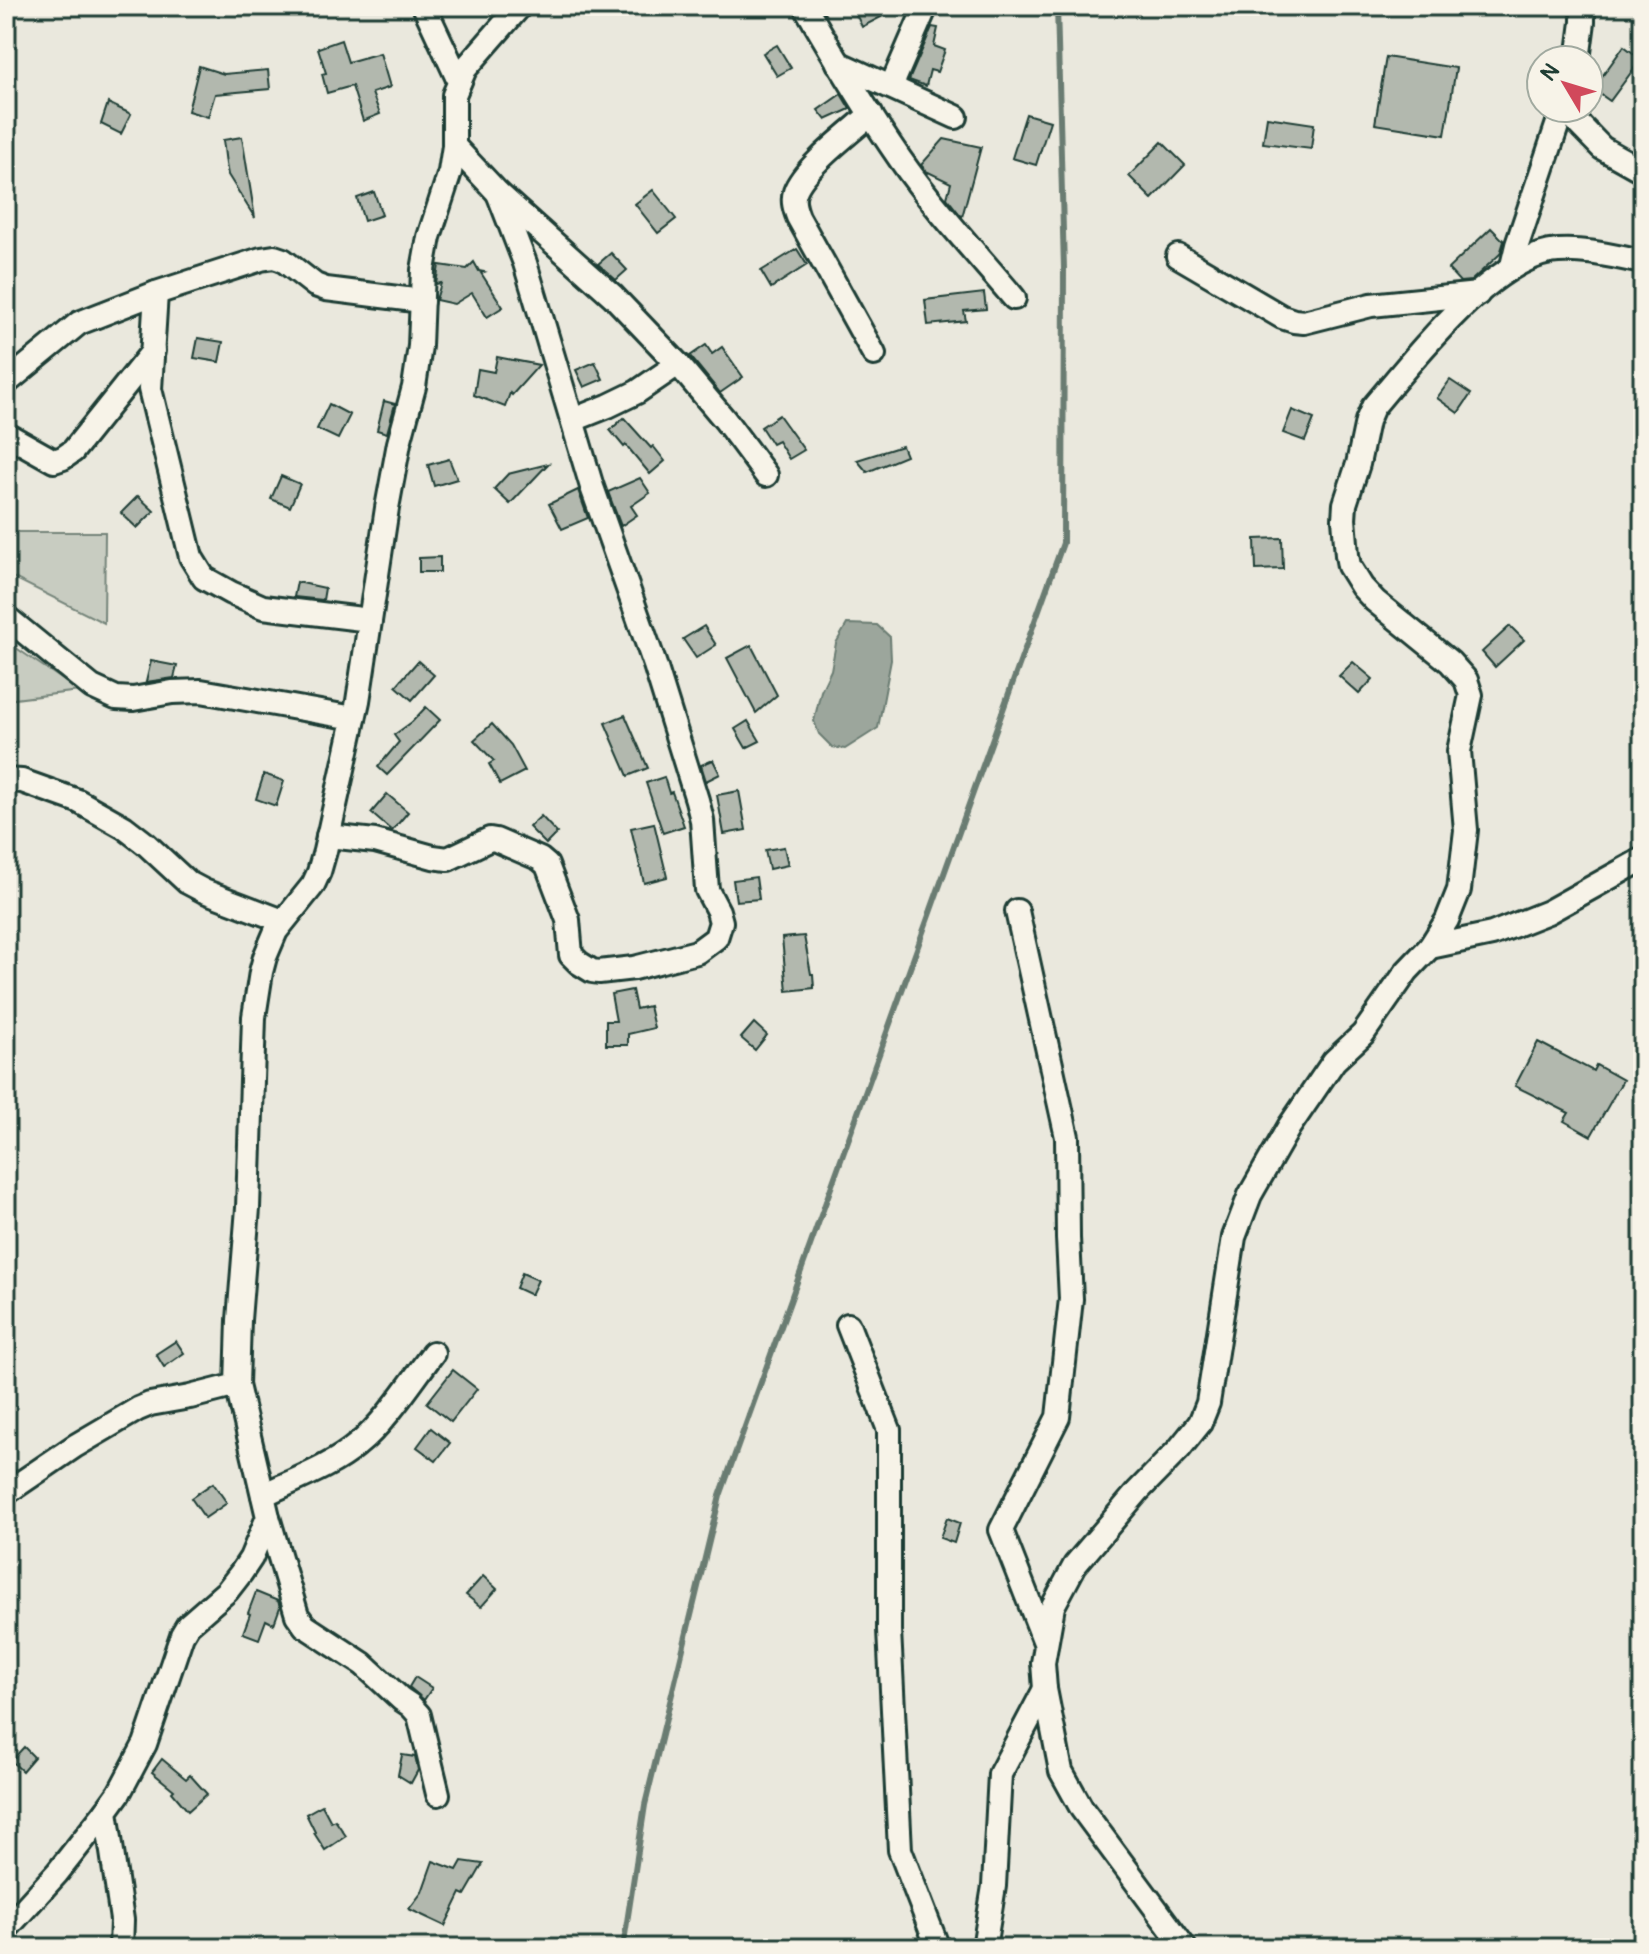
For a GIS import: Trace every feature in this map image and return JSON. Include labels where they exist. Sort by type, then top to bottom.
[{"type":"street","points":[[424,6],[459,81]]},
{"type":"street","points":[[438,1794],[419,1715],[363,1664],[305,1626],[297,1615],[266,1506],[237,1385],[239,1320],[248,1208],[254,1017],[265,957],[276,931],[313,885],[319,872],[354,718],[396,456],[414,387],[420,346],[423,270],[429,237],[450,172],[454,146],[454,95],[465,69],[520,6]]},
{"type":"street","points":[[805,6],[901,161],[1014,298]]},
{"type":"street","points":[[891,87],[926,6]]},
{"type":"street","points":[[1580,44],[1583,6]]},
{"type":"street","points":[[838,63],[956,117]]},
{"type":"street","points":[[871,114],[807,171],[794,194],[794,205],[874,354]]},
{"type":"street","points":[[1512,266],[1558,124]]},
{"type":"street","points":[[1579,124],[1602,148],[1643,171]]},
{"type":"street","points":[[454,146],[498,193],[613,296],[678,364],[766,475]]},
{"type":"street","points":[[328,836],[375,841],[448,859],[490,839],[540,859],[550,871],[568,920],[571,955],[592,971],[634,968],[697,952],[716,938],[721,922],[707,890],[702,820],[660,680],[592,487],[525,263],[498,193]]},
{"type":"street","points":[[1185,1948],[1082,1809],[1061,1771],[1043,1663],[1053,1606],[1075,1565],[1200,1423],[1208,1403],[1234,1237],[1250,1195],[1289,1127],[1334,1061],[1363,1034],[1407,971],[1430,947],[1447,920],[1459,890],[1466,830],[1459,751],[1471,695],[1466,680],[1450,662],[1375,601],[1349,566],[1345,504],[1367,421],[1373,407],[1433,337],[1512,266],[1556,251],[1582,251],[1643,262]]},
{"type":"street","points":[[1178,256],[1294,321],[1304,322],[1389,302],[1478,294]]},
{"type":"street","points":[[6,383],[79,323],[156,293],[261,259],[274,257],[283,260],[315,285],[326,289],[422,301]]},
{"type":"street","points":[[156,293],[150,389],[191,557],[204,578],[263,607],[370,620]]},
{"type":"street","points":[[6,434],[45,458],[54,461],[63,458],[73,451],[153,351]]},
{"type":"street","points":[[573,420],[637,392],[678,364]]},
{"type":"street","points":[[6,617],[92,687],[116,698],[201,691],[354,718]]},
{"type":"street","points":[[6,780],[22,781],[78,801],[124,827],[187,882],[283,921]]},
{"type":"street","points":[[1430,947],[1492,934],[1548,912],[1643,859]]},
{"type":"street","points":[[1017,911],[1067,1137],[1071,1299],[1058,1417],[1001,1530],[1046,1645]]},
{"type":"street","points":[[848,1325],[889,1430],[889,1630],[900,1850],[938,1948]]},
{"type":"street","points":[[6,1929],[57,1873],[106,1811],[130,1774],[145,1744],[182,1635],[188,1625],[227,1591],[251,1558],[266,1506],[357,1446],[379,1423],[433,1353]]},
{"type":"street","points":[[6,1493],[75,1446],[138,1409],[237,1385]]},
{"type":"street","points":[[984,1948],[994,1886],[1000,1774],[1045,1689]]},
{"type":"street","points":[[106,1811],[122,1920],[121,1948]]},
{"type":"shaded area","points":[[6,532],[105,532],[104,623],[6,574]]},
{"type":"shaded area","points":[[847,624],[877,625],[890,637],[891,660],[878,728],[845,749],[832,747],[819,734],[814,721],[821,691],[831,670],[836,643]]},
{"type":"shaded area","points":[[6,641],[79,691],[6,700]]},
{"type":"building","points":[[862,6],[875,6],[881,17],[862,27],[854,10]]},
{"type":"building","points":[[932,27],[938,28],[934,46],[945,50],[937,72],[930,70],[926,86],[909,80]]},
{"type":"building","points":[[341,40],[348,62],[380,53],[390,87],[372,93],[380,114],[363,121],[352,86],[327,93],[322,74],[326,73],[318,48]]},
{"type":"building","points":[[777,45],[791,68],[777,76],[763,53]]},
{"type":"building","points":[[1624,46],[1641,59],[1610,101],[1605,97],[1605,72]]},
{"type":"building","points":[[1386,57],[1456,68],[1445,135],[1375,124]]},
{"type":"building","points":[[199,66],[224,74],[268,70],[270,89],[215,94],[208,117],[188,111]]},
{"type":"building","points":[[841,94],[850,109],[826,120],[818,110]]},
{"type":"building","points":[[108,103],[131,114],[121,134],[101,124]]},
{"type":"building","points":[[1026,114],[1050,121],[1036,165],[1012,158]]},
{"type":"building","points":[[1267,117],[1314,124],[1311,149],[1263,143]]},
{"type":"building","points":[[242,137],[255,218],[228,175],[226,164],[223,140]]},
{"type":"building","points":[[944,139],[981,147],[962,217],[947,198],[951,183],[926,171],[921,165]]},
{"type":"building","points":[[1162,142],[1185,165],[1152,199],[1129,176]]},
{"type":"building","points":[[653,190],[676,219],[658,233],[635,204]]},
{"type":"building","points":[[374,192],[382,215],[364,221],[357,198]]},
{"type":"building","points":[[1491,228],[1504,241],[1500,254],[1471,281],[1460,282],[1448,269]]},
{"type":"building","points":[[797,249],[807,265],[771,288],[761,271]]},
{"type":"building","points":[[611,253],[627,270],[616,280],[598,264]]},
{"type":"building","points":[[474,262],[479,271],[484,272],[481,273],[503,307],[487,317],[472,293],[454,304],[436,300],[441,283],[436,284],[439,265],[467,269]]},
{"type":"building","points":[[984,293],[986,309],[964,311],[966,321],[928,325],[925,300]]},
{"type":"building","points":[[198,338],[223,342],[219,362],[194,358]]},
{"type":"building","points":[[706,345],[712,354],[722,347],[743,377],[720,393],[690,356]]},
{"type":"building","points":[[497,357],[539,365],[512,395],[510,393],[505,407],[474,395],[478,369],[494,372]]},
{"type":"building","points":[[595,362],[603,379],[584,387],[576,370]]},
{"type":"building","points":[[1450,380],[1471,394],[1458,413],[1437,398]]},
{"type":"building","points":[[384,401],[395,404],[387,433],[377,430]]},
{"type":"building","points":[[329,404],[350,415],[338,439],[317,429]]},
{"type":"building","points":[[1292,410],[1314,419],[1305,441],[1283,433]]},
{"type":"building","points":[[779,415],[804,450],[789,459],[778,441],[772,444],[761,427]]},
{"type":"building","points":[[624,418],[665,461],[650,474],[610,430]]},
{"type":"building","points":[[902,446],[906,456],[867,472],[857,460]]},
{"type":"building","points":[[449,459],[457,479],[434,486],[428,465]]},
{"type":"building","points":[[548,464],[510,504],[494,489],[508,474]]},
{"type":"building","points":[[281,476],[300,484],[290,507],[271,499]]},
{"type":"building","points":[[640,478],[650,493],[631,506],[637,515],[621,526],[608,492]]},
{"type":"building","points":[[578,490],[588,518],[562,529],[549,504]]},
{"type":"building","points":[[138,496],[154,511],[137,528],[121,513]]},
{"type":"building","points":[[1282,538],[1283,569],[1256,570],[1255,539]]},
{"type":"building","points":[[440,557],[440,572],[419,572],[419,558]]},
{"type":"building","points":[[297,582],[325,588],[323,600],[294,597]]},
{"type":"building","points":[[704,626],[716,645],[696,658],[683,639]]},
{"type":"building","points":[[1510,626],[1524,640],[1495,667],[1482,652]]},
{"type":"building","points":[[751,645],[777,695],[756,713],[727,658]]},
{"type":"building","points":[[151,661],[177,666],[174,678],[146,682]]},
{"type":"building","points":[[418,661],[434,675],[412,700],[396,686]]},
{"type":"building","points":[[1353,662],[1373,679],[1359,694],[1339,676]]},
{"type":"building","points":[[426,707],[440,720],[387,775],[378,767],[399,742],[394,735]]},
{"type":"building","points":[[625,715],[648,768],[628,776],[605,723]]},
{"type":"building","points":[[748,721],[760,741],[746,748],[735,729]]},
{"type":"building","points":[[492,724],[511,745],[525,771],[500,784],[489,764],[494,761],[474,740]]},
{"type":"building","points":[[713,760],[720,774],[706,781],[701,765]]},
{"type":"building","points":[[264,774],[284,781],[276,806],[256,799]]},
{"type":"building","points":[[664,777],[684,826],[663,833],[646,783]]},
{"type":"building","points":[[739,791],[746,830],[724,834],[717,795]]},
{"type":"building","points":[[387,794],[408,812],[392,831],[371,813]]},
{"type":"building","points":[[541,816],[557,833],[546,844],[529,827]]},
{"type":"building","points":[[654,823],[667,877],[644,883],[631,828]]},
{"type":"building","points":[[784,847],[788,865],[769,869],[765,850]]},
{"type":"building","points":[[756,877],[759,899],[736,901],[733,880]]},
{"type":"building","points":[[804,936],[814,988],[787,991],[782,938]]},
{"type":"building","points":[[632,990],[636,1009],[649,1006],[654,1028],[628,1034],[628,1045],[606,1045],[606,1021],[616,1021],[611,994]]},
{"type":"building","points":[[754,1023],[767,1035],[755,1050],[741,1038]]},
{"type":"building","points":[[1538,1042],[1593,1071],[1596,1065],[1623,1080],[1591,1136],[1564,1121],[1569,1113],[1515,1086]]},
{"type":"building","points":[[522,1273],[538,1280],[531,1295],[516,1288]]},
{"type":"building","points":[[176,1341],[184,1353],[164,1367],[156,1354]]},
{"type":"building","points":[[453,1370],[477,1389],[451,1422],[427,1403]]},
{"type":"building","points":[[431,1428],[450,1443],[436,1461],[417,1447]]},
{"type":"building","points":[[213,1483],[227,1503],[205,1518],[191,1498]]},
{"type":"building","points":[[947,1518],[960,1523],[954,1543],[940,1538]]},
{"type":"building","points":[[483,1576],[497,1589],[481,1607],[466,1595]]},
{"type":"building","points":[[256,1592],[278,1601],[280,1607],[274,1624],[266,1620],[259,1639],[243,1633]]},
{"type":"building","points":[[415,1677],[432,1688],[424,1700],[409,1687]]},
{"type":"building","points":[[24,1747],[34,1757],[22,1771],[11,1761]]},
{"type":"building","points":[[402,1755],[415,1757],[418,1770],[411,1783],[398,1775]]},
{"type":"building","points":[[162,1759],[186,1779],[190,1775],[207,1794],[188,1811],[172,1792],[174,1790],[152,1772]]},
{"type":"building","points":[[322,1805],[331,1822],[335,1820],[346,1836],[325,1850],[306,1814]]},
{"type":"building","points":[[433,1861],[457,1870],[462,1861],[483,1864],[465,1895],[461,1893],[445,1926],[409,1909],[422,1892]]},
{"type":"waterway","points":[[623,1948],[645,1805],[720,1496],[1063,543],[1064,269],[1057,6]]}]
